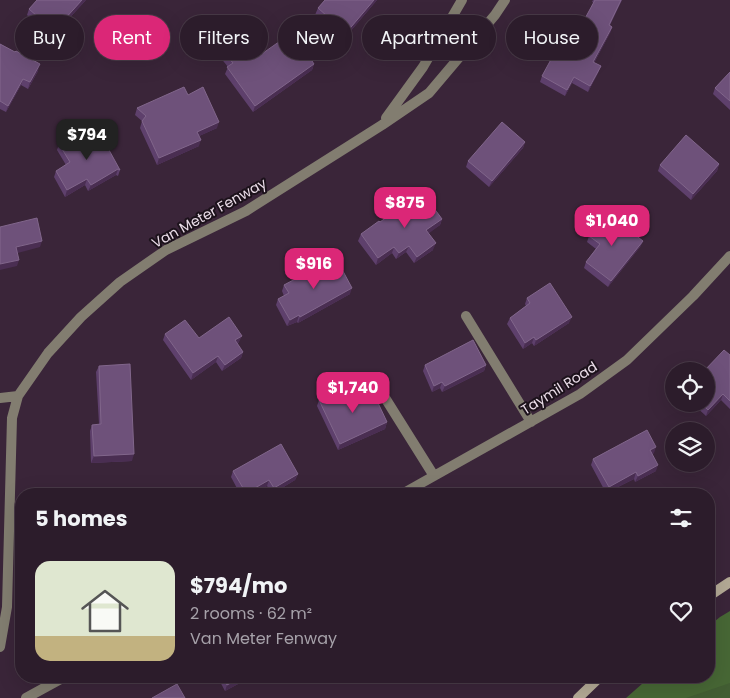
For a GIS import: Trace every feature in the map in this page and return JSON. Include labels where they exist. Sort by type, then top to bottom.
[{"type":"street","name":"Van Meter Fenway","points":[[18,396],[48,353],[61,338],[81,316],[120,282],[166,250],[246,211],[382,125],[423,67],[462,0]]},
{"type":"street","points":[[382,125],[428,93],[495,15],[505,0]]},
{"type":"street","name":"Taymil Road","points":[[413,488],[580,394],[627,360],[693,296],[730,256]]},
{"type":"street","points":[[466,316],[530,422]]},
{"type":"street","points":[[377,385],[434,476]]},
{"type":"street","points":[[0,398],[18,396],[12,418],[7,607],[0,647]]},
{"type":"street","points":[[715,592],[730,582]]},
{"type":"street","points":[[26,698],[53,683]]},
{"type":"street","points":[[578,698],[594,683]]},
{"type":"green space","points":[[730,611],[730,683],[686,698],[626,698],[643,683],[715,683],[715,621]]},
{"type":"green space","points":[[730,641],[730,698],[667,698],[696,683],[715,683],[715,666]]},
{"type":"building","points":[[37,0],[82,0],[68,15],[36,15],[29,9]]},
{"type":"building","points":[[325,0],[374,0],[352,26],[352,15],[326,15],[318,8]]},
{"type":"building","points":[[595,0],[621,0],[609,25],[612,27],[598,53],[598,15],[587,15]]},
{"type":"building","points":[[278,43],[278,60],[311,60],[314,64],[255,106],[227,67],[233,63],[230,60],[268,60],[268,50]]},
{"type":"building","points":[[0,44],[15,52],[15,60],[33,60],[40,64],[30,82],[23,79],[8,106],[0,101]]},
{"type":"building","points":[[551,60],[594,60],[593,62],[601,66],[590,86],[574,77],[567,90],[542,76]]},
{"type":"building","points":[[730,72],[730,101],[715,88]]},
{"type":"building","points":[[184,87],[188,95],[203,87],[219,122],[197,132],[201,140],[159,158],[142,121],[146,116],[137,108]]},
{"type":"building","points":[[502,122],[525,142],[492,181],[468,161]]},
{"type":"building","points":[[98,130],[120,170],[118,169],[91,185],[87,179],[67,190],[56,171],[70,162],[59,144],[80,147],[74,143]]},
{"type":"building","points":[[686,135],[719,164],[693,194],[660,165]]},
{"type":"building","points":[[422,192],[442,219],[426,230],[436,243],[417,257],[409,246],[399,253],[394,247],[378,258],[361,234]]},
{"type":"building","points":[[607,213],[643,241],[611,281],[586,262],[600,244],[589,236]]},
{"type":"building","points":[[37,218],[42,241],[16,247],[19,260],[0,264],[0,227]]},
{"type":"building","points":[[337,260],[352,288],[300,317],[299,315],[290,320],[278,299],[289,293],[284,285],[325,263],[326,266]]},
{"type":"building","points":[[550,283],[572,317],[536,340],[534,337],[525,343],[510,318],[530,303],[527,298]]},
{"type":"building","points":[[229,317],[242,336],[235,340],[243,352],[225,365],[218,356],[193,373],[165,334],[185,320],[199,338]]},
{"type":"building","points":[[473,340],[486,365],[445,386],[442,382],[434,386],[425,365]]},
{"type":"building","points":[[724,350],[730,355],[730,401],[723,394],[715,403],[715,362],[713,362]]},
{"type":"building","points":[[130,364],[134,454],[94,456],[92,425],[101,424],[99,366]]},
{"type":"building","points":[[370,386],[387,422],[340,444],[319,400],[337,392],[340,400]]},
{"type":"building","points":[[647,430],[656,447],[650,450],[658,465],[638,476],[636,472],[609,487],[593,459]]},
{"type":"building","points":[[281,444],[298,474],[274,488],[269,480],[255,488],[243,488],[233,471]]},
{"type":"building","points":[[177,684],[185,698],[152,698]]}]
